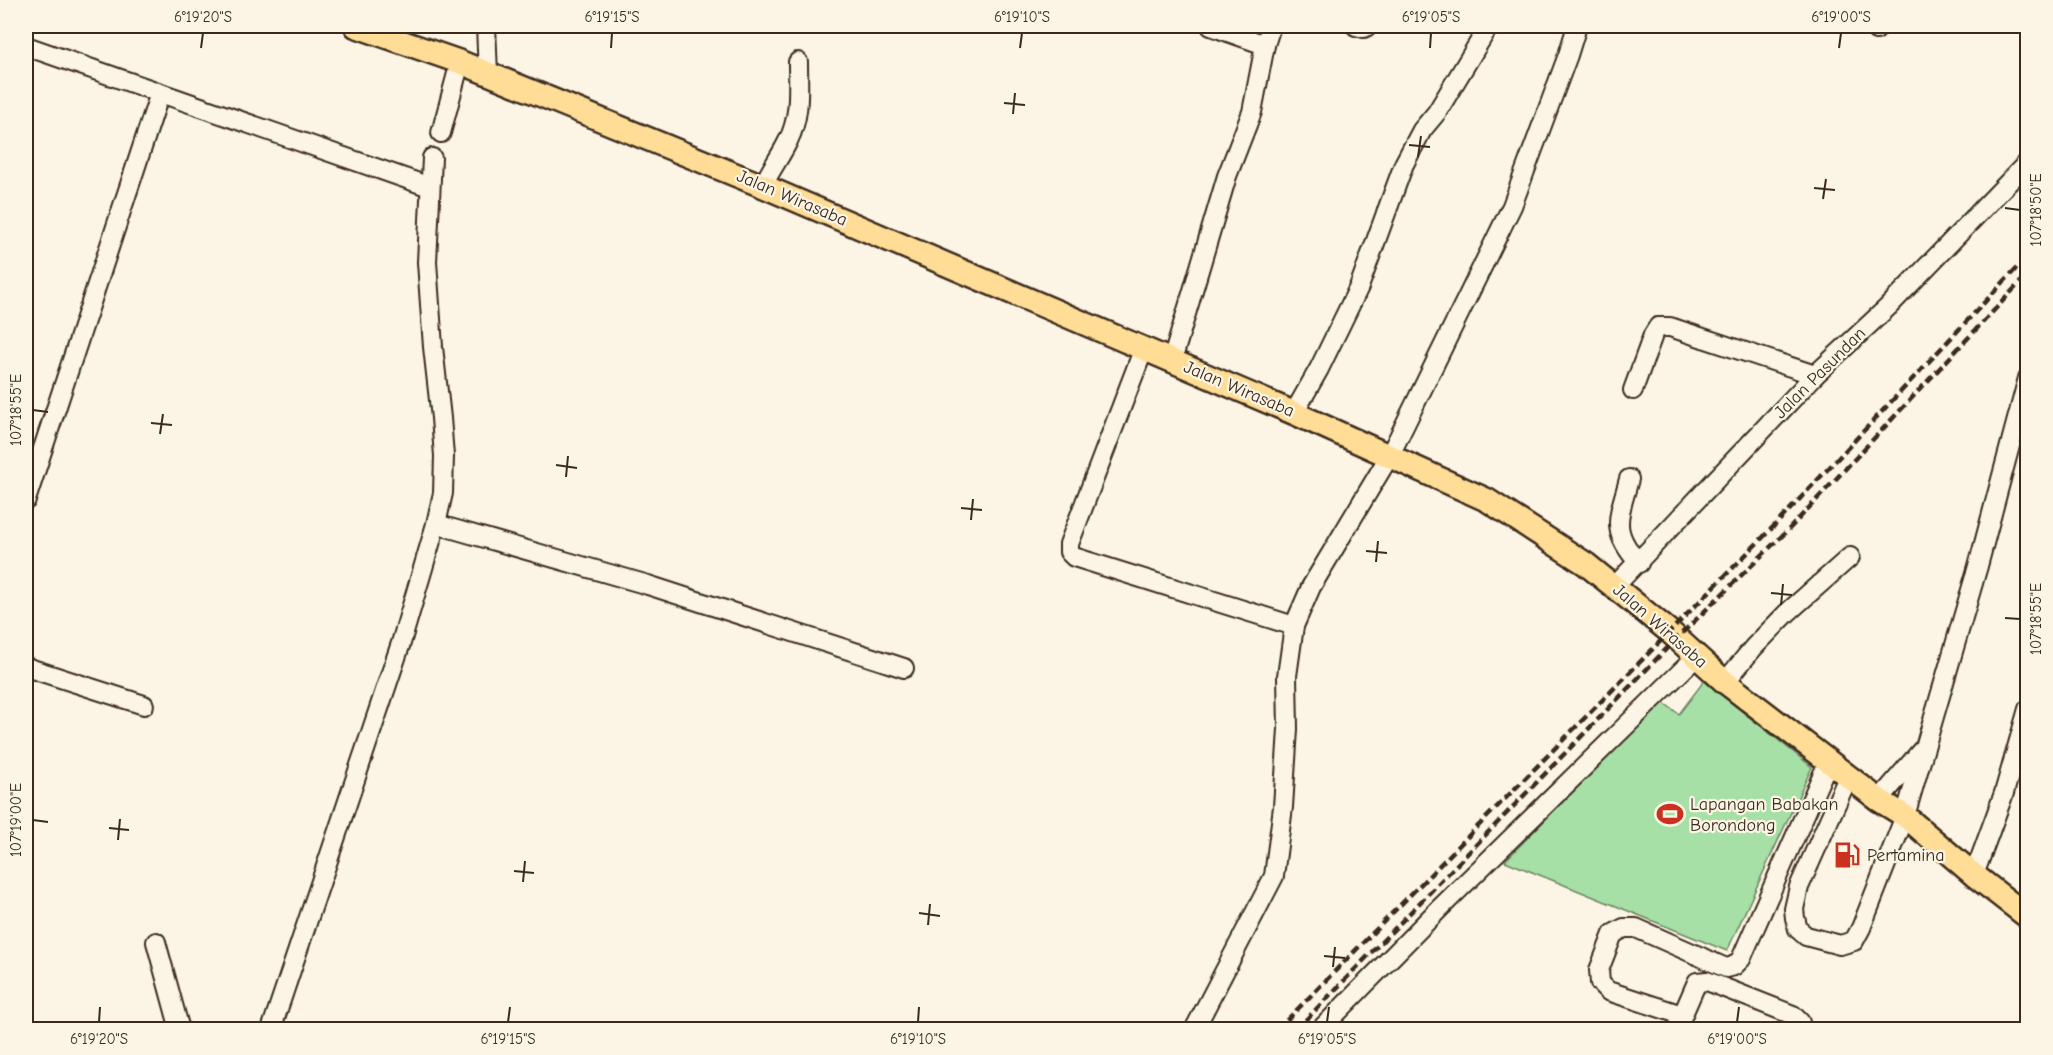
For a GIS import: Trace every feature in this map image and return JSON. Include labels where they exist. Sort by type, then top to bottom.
[{"type":"main road","name":"Jalan Wirasaba","points":[[356,26],[460,62],[763,186],[1294,413],[1487,500],[1586,564],[1615,586],[1725,682],[1879,800],[1905,816],[1974,875],[2028,917]]},
{"type":"street","points":[[486,26],[488,74]]},
{"type":"street","points":[[1211,26],[1265,45]]},
{"type":"street","points":[[1172,361],[1227,176],[1252,112],[1271,26]]},
{"type":"street","points":[[1356,26],[1364,28],[1368,26]]},
{"type":"street","points":[[1294,413],[1319,369],[1359,287],[1404,164],[1422,130],[1437,112],[1489,26]]},
{"type":"street","points":[[1194,1029],[1274,876],[1283,807],[1288,729],[1287,676],[1294,626],[1311,587],[1390,455],[1512,206],[1577,26]]},
{"type":"street","points":[[26,46],[430,187]]},
{"type":"street","points":[[441,133],[460,62]]},
{"type":"street","points":[[763,186],[769,172],[789,141],[795,123],[798,105],[798,62]]},
{"type":"street","points":[[26,500],[160,93]]},
{"type":"street","points":[[271,1029],[401,643],[443,493],[444,456],[427,262],[432,158]]},
{"type":"street","name":"Jalan Pasundan","points":[[1615,586],[1815,375],[1888,307],[2028,162]]},
{"type":"street","points":[[1633,390],[1658,327],[1670,327],[1815,375]]},
{"type":"street","points":[[1144,348],[1068,544],[1069,552],[1074,557],[1294,626]]},
{"type":"street","points":[[1849,775],[1799,887],[1794,909],[1798,929],[1806,936],[1840,945],[1854,941],[1861,928],[1905,816],[1978,566],[2028,378]]},
{"type":"street","points":[[1629,479],[1617,523],[1628,550],[1639,562]]},
{"type":"street","points":[[436,524],[648,585],[904,668]]},
{"type":"street","points":[[1725,682],[1754,647],[1787,613],[1850,557]]},
{"type":"street","points":[[1320,1029],[1697,656]]},
{"type":"street","points":[[26,667],[144,705]]},
{"type":"street","points":[[1974,875],[2004,793],[2028,709]]},
{"type":"street","points":[[1879,800],[1924,747]]},
{"type":"street","points":[[1801,1029],[1800,1022],[1793,1015],[1707,981],[1697,982],[1679,1022],[1608,991],[1600,983],[1599,970],[1612,934],[1623,928],[1636,928],[1726,968],[1734,966],[1741,959],[1829,760]]},
{"type":"street","points":[[156,942],[180,1029]]},
{"type":"green space","name":"Lapangan Babakan Borondong","points":[[1704,681],[1812,767],[1727,951],[1505,861],[1661,701],[1679,714]]},
{"type":"railway","points":[[1277,1030],[1779,521],[2028,256]]},
{"type":"railway","points":[[1296,1030],[1677,638],[1790,528],[2028,274]]},
{"type":"place","name":"Lapangan Babakan Borondong","points":[[1670,814]]},
{"type":"place","name":"Pertamina","points":[[1847,855]]}]
